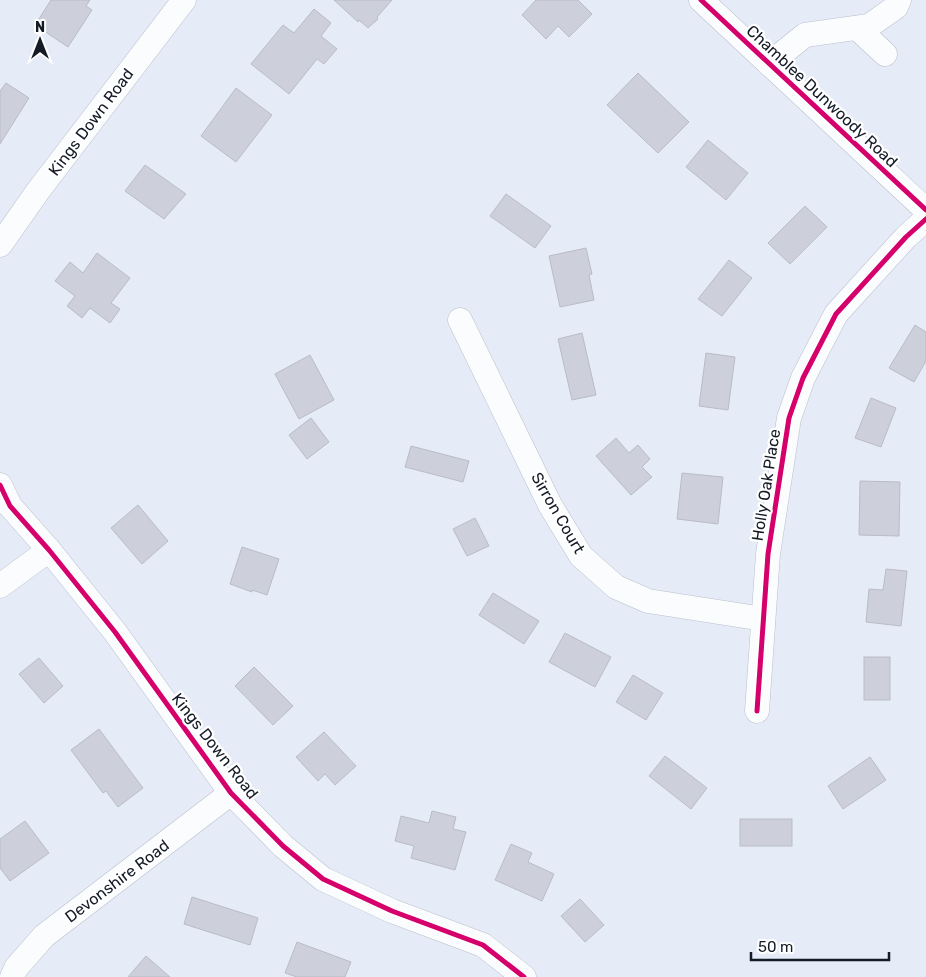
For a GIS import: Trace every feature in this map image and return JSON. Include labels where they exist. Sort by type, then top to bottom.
[{"type":"street","name":"Kings Down Road","points":[[0,245],[38,191],[184,0]]},
{"type":"street","name":"Chamblee Dunwoody Road","points":[[701,0],[926,210]]},
{"type":"street","points":[[770,64],[805,35],[870,26],[896,7],[899,0]]},
{"type":"street","points":[[857,28],[885,54]]},
{"type":"street","name":"Holly Oak Place","points":[[757,711],[768,554],[789,418],[803,378],[836,314],[906,237],[926,219]]},
{"type":"street","name":"Sirron Court","points":[[460,320],[550,505],[581,556],[616,587],[648,601],[763,619]]},
{"type":"street","name":"Kings Down Road","points":[[0,485],[10,506],[49,550],[115,632],[231,793],[283,846],[323,879],[392,911],[483,945],[524,977]]},
{"type":"street","points":[[0,586],[49,550]]},
{"type":"street","name":"Devonshire Road","points":[[12,977],[16,968],[44,936],[231,793]]},
{"type":"building","points":[[51,0],[90,0],[86,6],[92,10],[68,47],[35,25]]},
{"type":"building","points":[[334,0],[392,0],[377,17],[378,19],[368,28],[359,20],[358,22]]},
{"type":"building","points":[[536,0],[578,0],[592,14],[569,37],[558,26],[546,39],[522,15]]},
{"type":"building","points":[[314,9],[331,23],[321,36],[337,49],[324,64],[317,59],[289,94],[251,64],[283,25],[294,33]]},
{"type":"building","points":[[638,73],[689,122],[658,153],[607,105]]},
{"type":"building","points":[[6,83],[29,98],[0,144],[0,91]]},
{"type":"building","points":[[236,88],[272,115],[236,162],[201,136]]},
{"type":"building","points":[[708,140],[748,173],[726,200],[686,167]]},
{"type":"building","points":[[145,165],[186,194],[164,219],[125,191]]},
{"type":"building","points":[[506,194],[551,226],[535,248],[490,216]]},
{"type":"building","points":[[805,206],[827,227],[790,264],[768,243]]},
{"type":"building","points":[[586,248],[592,274],[589,275],[594,300],[560,307],[549,256]]},
{"type":"building","points":[[97,253],[130,278],[111,303],[120,309],[110,323],[90,308],[82,318],[67,306],[75,296],[55,281],[70,262],[83,273]]},
{"type":"building","points":[[729,260],[752,278],[722,316],[698,299]]},
{"type":"building","points":[[915,325],[926,332],[926,361],[914,382],[889,368]]},
{"type":"building","points":[[582,333],[596,395],[572,400],[558,339]]},
{"type":"building","points":[[706,353],[735,357],[728,410],[699,406]]},
{"type":"building","points":[[310,355],[334,400],[299,419],[275,374]]},
{"type":"building","points":[[871,398],[896,408],[881,447],[855,438]]},
{"type":"building","points":[[311,418],[329,442],[307,459],[289,435]]},
{"type":"building","points":[[616,438],[629,453],[638,445],[650,459],[642,467],[652,477],[631,495],[596,456]]},
{"type":"building","points":[[411,446],[469,461],[463,482],[405,467]]},
{"type":"building","points":[[682,473],[723,477],[718,524],[677,519]]},
{"type":"building","points":[[860,481],[900,482],[899,536],[859,535]]},
{"type":"building","points":[[138,505],[168,541],[142,564],[111,528]]},
{"type":"building","points":[[475,518],[489,546],[467,556],[453,529]]},
{"type":"building","points":[[242,547],[279,559],[267,595],[230,584]]},
{"type":"building","points":[[886,569],[907,571],[901,626],[866,622],[869,589],[883,590]]},
{"type":"building","points":[[493,593],[539,621],[524,644],[479,615]]},
{"type":"building","points":[[565,633],[611,657],[595,687],[549,662]]},
{"type":"building","points":[[864,657],[890,657],[890,700],[864,700]]},
{"type":"building","points":[[39,658],[63,686],[44,703],[19,674]]},
{"type":"building","points":[[254,667],[293,706],[273,725],[235,686]]},
{"type":"building","points":[[633,675],[663,693],[646,720],[616,702]]},
{"type":"building","points":[[99,729],[143,788],[118,807],[106,791],[103,793],[71,750]]},
{"type":"building","points":[[324,732],[356,766],[335,785],[325,774],[318,781],[296,757]]},
{"type":"building","points":[[665,756],[707,788],[691,809],[649,776]]},
{"type":"building","points":[[870,757],[886,780],[843,809],[828,786]]},
{"type":"building","points":[[432,811],[456,817],[453,829],[466,832],[455,870],[411,858],[414,846],[395,841],[401,816],[429,823]]},
{"type":"building","points":[[740,819],[792,819],[792,846],[740,846]]},
{"type":"building","points":[[25,821],[49,853],[10,881],[0,868],[0,839]]},
{"type":"building","points":[[511,844],[532,853],[528,862],[554,874],[542,901],[495,880]]},
{"type":"building","points":[[192,897],[258,918],[250,945],[184,924]]},
{"type":"building","points":[[580,899],[604,925],[585,942],[561,916]]},
{"type":"building","points":[[297,942],[351,962],[345,977],[297,977],[285,973]]},
{"type":"building","points":[[146,956],[170,977],[128,977]]},
{"type":"cycle path","points":[[701,0],[926,210]]},
{"type":"cycle path","points":[[757,711],[768,554],[789,418],[803,378],[836,314],[906,237],[926,219]]},
{"type":"cycle path","points":[[0,485],[10,506],[49,550],[115,632],[231,793],[283,846],[323,879],[392,911],[483,945],[524,977]]}]
